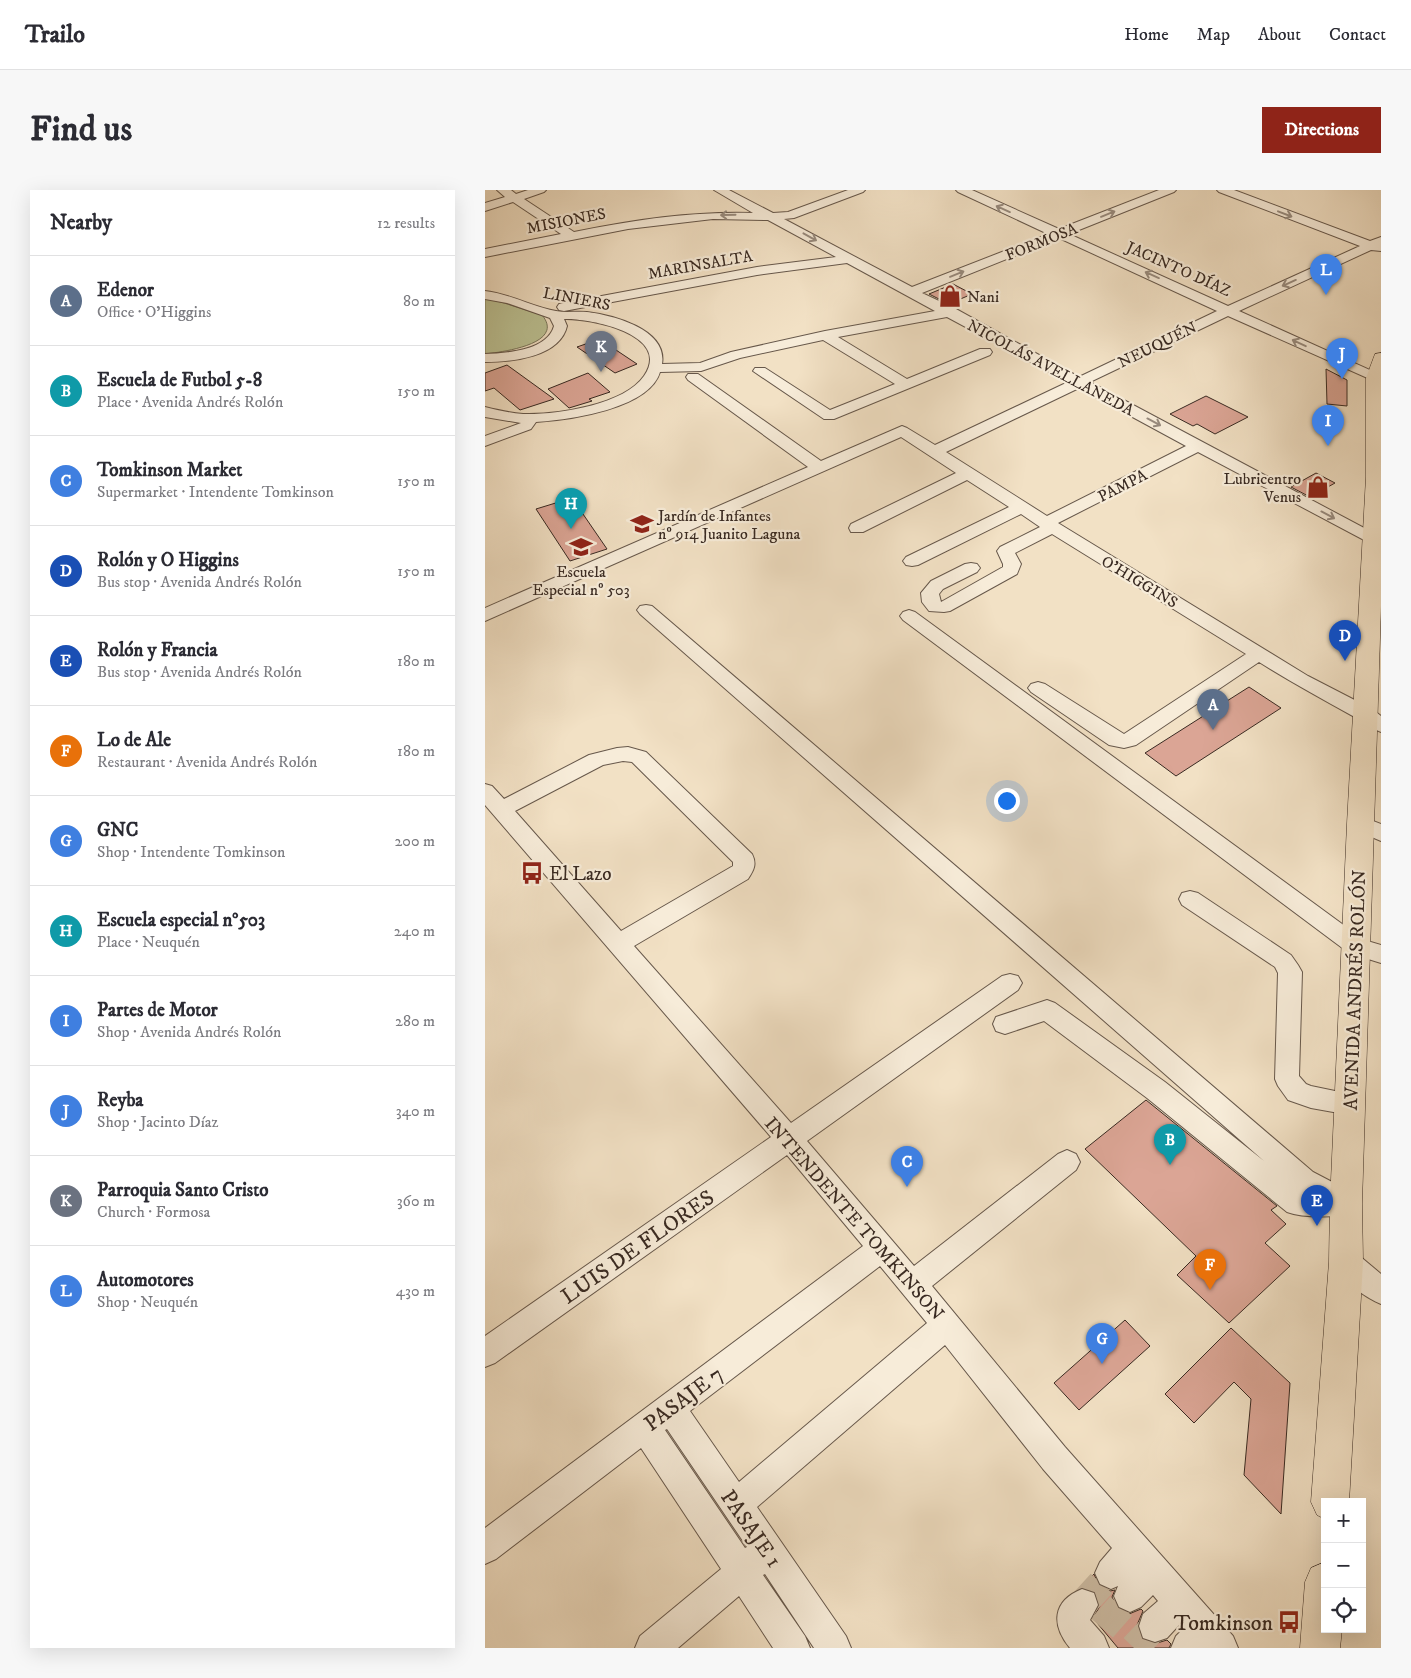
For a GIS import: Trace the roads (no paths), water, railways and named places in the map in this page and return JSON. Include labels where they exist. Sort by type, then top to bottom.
[{"type":"main road","name":"AVENIDA ANDRÉS ROLÓN","points":[[1330,1498],[1347,1262],[1350,1104],[1369,950],[1377,542],[1376,477],[1378,379],[1381,358]]},
{"type":"main road","points":[[1320,1648],[1325,1588]]},
{"type":"street","points":[[503,190],[570,235]]},
{"type":"street","points":[[485,206],[540,190]]},
{"type":"street","name":"NICOLÁS AVELLANEDA","points":[[721,190],[1377,542]]},
{"type":"street","name":"MISIONES","points":[[485,252],[628,225],[705,216],[773,217],[790,215],[859,190]]},
{"type":"street","name":"JACINTO DÍAZ","points":[[961,190],[1378,379]]},
{"type":"street","name":"FORMOSA","points":[[912,292],[1170,190]]},
{"type":"street","points":[[1223,190],[1377,245]]},
{"type":"street","name":"NEUQUÉN","points":[[934,452],[1229,310],[1377,245]]},
{"type":"street","name":"MARINSALTA","points":[[555,312],[757,271],[851,259]]},
{"type":"street","name":"LINIERS","points":[[485,295],[500,296],[555,312],[593,317],[617,323],[637,332],[653,348],[657,358],[653,374]]},
{"type":"street","points":[[485,358],[519,355],[546,345],[556,337],[561,329],[560,321],[555,312]]},
{"type":"street","points":[[485,412],[532,418],[564,415],[602,406],[621,399],[653,374],[673,380],[736,355],[825,335],[951,312]]},
{"type":"street","points":[[825,335],[906,384]]},
{"type":"street","points":[[760,371],[829,416],[985,352]]},
{"type":"street","points":[[485,614],[819,467],[697,372]]},
{"type":"street","points":[[485,442],[525,426],[532,418]]},
{"type":"street","name":"O'HIGGINS","points":[[819,467],[902,431],[1049,525],[1259,654],[1373,720]]},
{"type":"street","name":"PAMPA","points":[[971,568],[937,585],[930,593],[931,602],[935,607],[944,607],[1011,570],[1012,564],[1006,551],[1049,525],[1198,446]]},
{"type":"street","points":[[857,528],[968,473]]},
{"type":"street","points":[[913,561],[1021,507]]},
{"type":"street","points":[[646,610],[1304,1180],[1347,1203]]},
{"type":"street","points":[[909,616],[1369,950]]},
{"type":"street","points":[[1038,688],[1116,740],[1124,742],[1259,654]]},
{"type":"street","points":[[493,800],[596,760],[628,753],[639,758],[743,860],[744,868],[740,873],[618,944]]},
{"type":"street","name":"INTENDENTE TOMKINSON","points":[[493,800],[882,1248],[1054,1458],[1180,1602],[1205,1642]]},
{"type":"street","points":[[1190,899],[1283,961],[1290,972],[1287,1079],[1297,1092],[1311,1097],[1350,1104]]},
{"type":"street","name":"LUIS DE FLORES","points":[[485,1353],[790,1140],[1010,983]]},
{"type":"street","points":[[1005,1024],[1047,1010],[1156,1090],[1296,1203],[1347,1203]]},
{"type":"street","points":[[912,1284],[951,1256],[1067,1162]]},
{"type":"street","name":"PASAJE 7","points":[[485,1548],[882,1248]]},
{"type":"street","points":[[1347,1262],[1381,1291]]},
{"type":"street","points":[[735,1505],[947,1325]]},
{"type":"street","name":"PASAJE 1","points":[[671,1407],[735,1505],[768,1550],[834,1648]]},
{"type":"street","name":"PASAJE 1","points":[[645,1427],[793,1648]]},
{"type":"street","points":[[1133,1548],[1121,1584],[1153,1571]]},
{"type":"street","points":[[652,1648],[768,1550]]},
{"type":"street","points":[[1155,1626],[1180,1602]]},
{"type":"tunnel","points":[[1082,1605],[1111,1573]]},
{"type":"tunnel","points":[[1102,1628],[1130,1596]]},
{"type":"tunnel","points":[[1134,1648],[1155,1626]]},
{"type":"place","name":"Automotores","points":[[1326,295]]},
{"type":"place","name":"Nani","points":[[950,296]]},
{"type":"place","name":"Parroquia Santo Cristo","points":[[601,372]]},
{"type":"place","name":"Reyba","points":[[1342,379]]},
{"type":"place","name":"Partes de Motor","points":[[1328,446]]},
{"type":"place","name":"Lubricentro Venus","points":[[1318,487]]},
{"type":"place","name":"Jardín de Infantes nº 914 Juanito Laguna","points":[[642,524]]},
{"type":"place","name":"Escuela especial n°503","points":[[571,529]]},
{"type":"place","name":"Escuela Especial nº 503","points":[[581,547]]},
{"type":"place","name":"Rolón y O Higgins","points":[[1345,661]]},
{"type":"place","name":"Edenor","points":[[1213,730]]},
{"type":"place","name":"El Lazo","points":[[532,873]]},
{"type":"place","name":"Escuela de Futbol 5-8","points":[[1170,1165]]},
{"type":"place","name":"Tomkinson Market","points":[[907,1187]]},
{"type":"place","name":"Rolón y Francia","points":[[1317,1226]]},
{"type":"place","name":"Lo de Ale","points":[[1210,1290]]},
{"type":"place","name":"GNC","points":[[1102,1364]]},
{"type":"place","name":"Tomkinson","points":[[1289,1622]]}]
